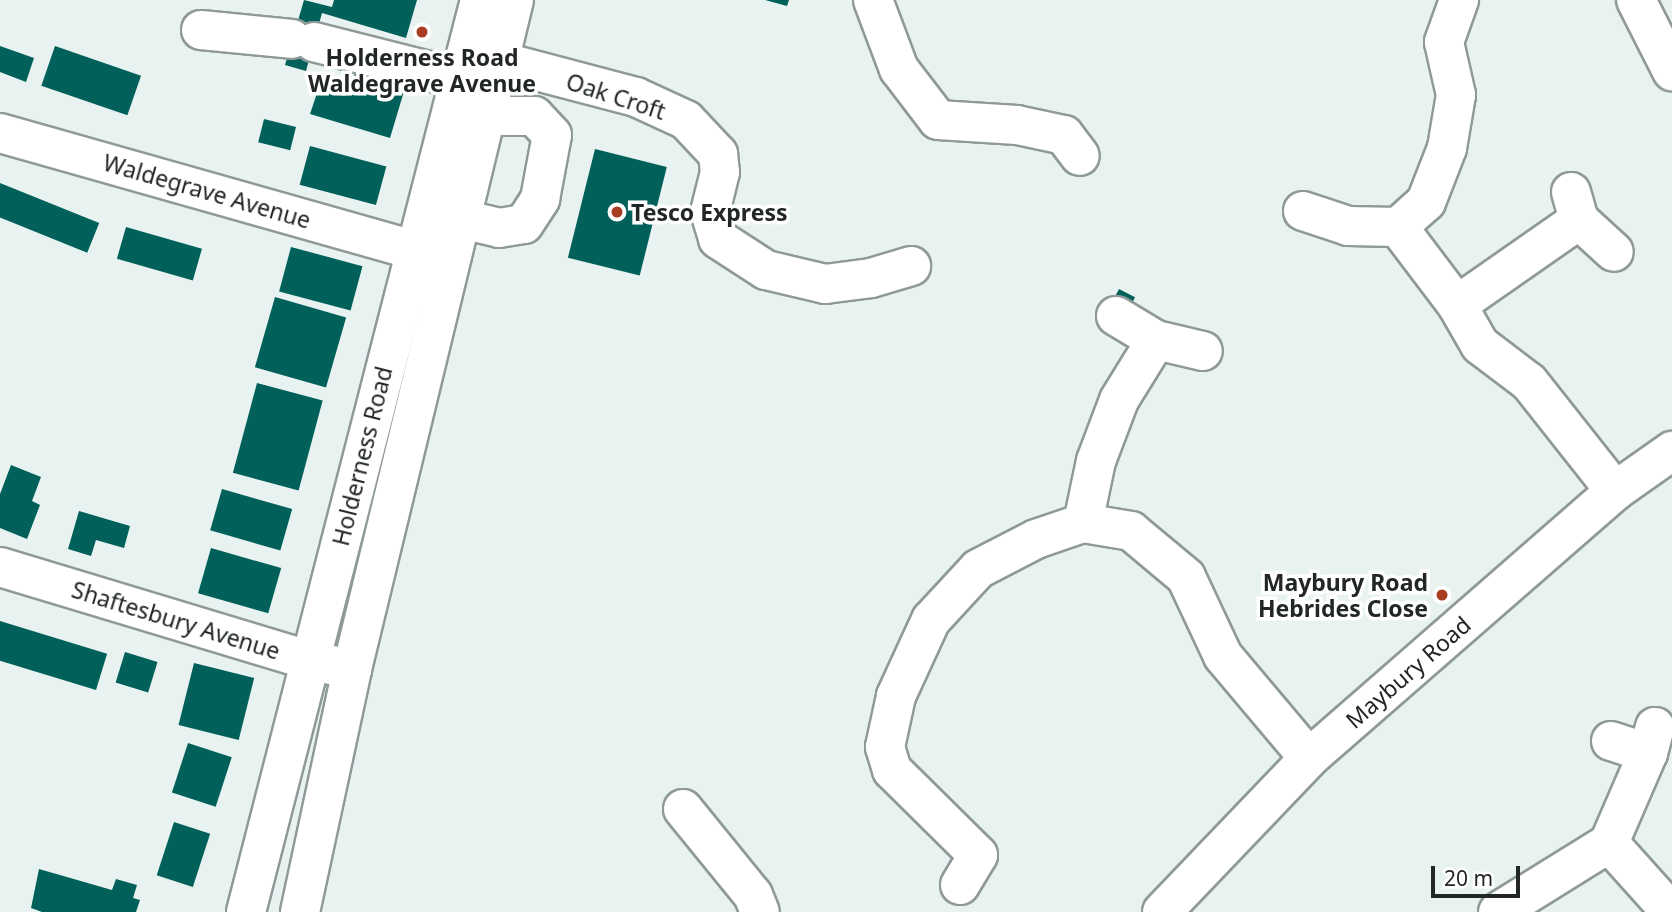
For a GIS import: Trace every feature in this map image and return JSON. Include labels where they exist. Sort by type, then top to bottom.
[{"type":"main road","name":"Holderness Road","points":[[246,912],[480,0]]},
{"type":"main road","name":"Holderness Road","points":[[300,912],[352,669],[514,0]]},
{"type":"main road","points":[[873,0],[899,69],[937,120],[1017,125],[1064,135],[1080,156]]},
{"type":"main road","points":[[1318,223],[1398,227],[1426,202],[1447,148],[1456,94],[1444,42],[1459,0]]},
{"type":"main road","points":[[1636,0],[1672,71]]},
{"type":"main road","points":[[201,30],[303,41],[460,79]]},
{"type":"main road","name":"Oak Croft","points":[[499,61],[636,97],[686,120],[718,154],[720,172],[710,212],[718,239],[766,270],[825,284],[871,278],[916,264]]},
{"type":"main road","points":[[461,219],[499,228],[524,224],[540,199],[552,135],[534,116],[486,116]]},
{"type":"main road","name":"Waldegrave Avenue","points":[[0,133],[414,250]]},
{"type":"main road","points":[[1457,305],[1575,206],[1614,253]]},
{"type":"main road","points":[[1398,227],[1457,305],[1479,345],[1529,382],[1615,491]]},
{"type":"main road","points":[[1116,316],[1156,340],[1202,351]]},
{"type":"main road","points":[[1083,523],[1096,461],[1119,400],[1156,340]]},
{"type":"main road","name":"Maybury Road","points":[[1162,912],[1309,758],[1615,491],[1672,451]]},
{"type":"main road","points":[[960,884],[978,855],[892,770],[885,747],[896,696],[931,620],[978,569],[1036,539],[1083,523],[1131,531],[1186,577],[1223,656],[1309,758]]},
{"type":"main road","name":"Shaftesbury Avenue","points":[[0,567],[311,661],[352,669]]},
{"type":"main road","points":[[1497,912],[1609,843],[1652,740],[1611,741]]},
{"type":"main road","points":[[683,809],[753,895],[760,912]]},
{"type":"main road","points":[[1609,843],[1671,912]]},
{"type":"building","points":[[304,0],[332,7],[334,0],[417,0],[406,38],[322,13],[306,71],[285,65]]},
{"type":"building","points":[[765,0],[789,0],[787,6]]},
{"type":"building","points":[[0,46],[34,58],[26,82],[0,72]]},
{"type":"building","points":[[55,46],[141,76],[127,115],[41,86]]},
{"type":"building","points":[[355,73],[405,88],[390,138],[310,114],[323,75],[352,84]]},
{"type":"building","points":[[264,119],[296,127],[290,150],[258,142]]},
{"type":"building","points":[[310,146],[386,166],[376,205],[300,185]]},
{"type":"building","name":"Tesco Express","points":[[595,149],[667,167],[640,276],[568,258]]},
{"type":"building","points":[[0,183],[99,223],[87,253],[0,218]]},
{"type":"building","points":[[126,227],[202,249],[193,280],[117,259]]},
{"type":"building","points":[[291,247],[362,266],[351,311],[279,291]]},
{"type":"building","points":[[1119,289],[1135,297],[1128,311],[1112,302]]},
{"type":"building","points":[[275,297],[346,317],[326,388],[255,367]]},
{"type":"building","points":[[257,383],[323,401],[299,490],[233,473]]},
{"type":"building","points":[[11,465],[41,477],[32,501],[40,505],[27,539],[0,528],[0,494]]},
{"type":"building","points":[[222,489],[292,509],[280,550],[210,530]]},
{"type":"building","points":[[79,511],[130,526],[124,548],[96,540],[91,556],[68,549]]},
{"type":"building","points":[[211,548],[281,568],[268,613],[198,593]]},
{"type":"building","points":[[0,621],[107,654],[96,690],[0,661]]},
{"type":"building","points":[[125,652],[158,662],[148,693],[116,683]]},
{"type":"building","points":[[194,663],[254,678],[239,740],[179,725]]},
{"type":"building","points":[[188,743],[232,757],[216,807],[172,792]]},
{"type":"building","points":[[174,822],[210,834],[193,887],[157,875]]},
{"type":"building","points":[[39,869],[112,890],[116,879],[137,885],[133,898],[140,900],[136,912],[42,912],[31,908]]},
{"type":"place","name":"Holderness Road Waldegrave Avenue","points":[[422,32]]},
{"type":"place","name":"Tesco Express","points":[[617,212]]},
{"type":"place","name":"Maybury Road Hebrides Close","points":[[1442,595]]}]
